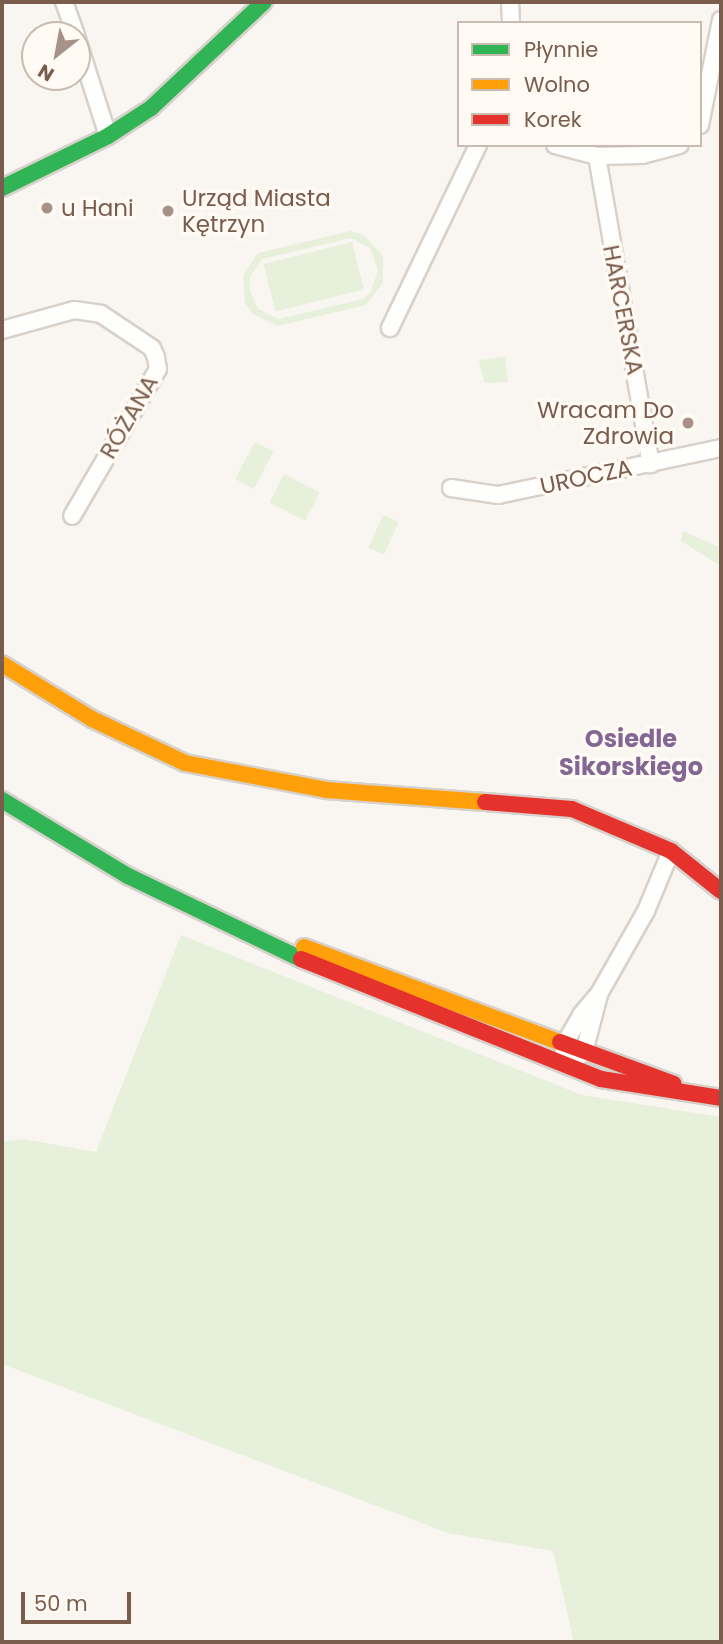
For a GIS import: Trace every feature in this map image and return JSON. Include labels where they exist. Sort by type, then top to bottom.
[{"type":"street","points":[[64,2],[71,21]]},
{"type":"street","points":[[2,188],[108,136],[171,92],[264,2]]},
{"type":"street","points":[[510,2],[510,21]]},
{"type":"street","points":[[702,115],[721,20]]},
{"type":"street","points":[[91,83],[108,136]]},
{"type":"street","points":[[390,328],[477,147]]},
{"type":"street","points":[[563,147],[597,156],[642,155],[672,147]]},
{"type":"street","name":"HARCERSKA","points":[[597,156],[651,464]]},
{"type":"street","name":"RÓŻANA","points":[[2,330],[74,310],[101,314],[152,348],[156,357],[158,369],[72,516]]},
{"type":"street","name":"UROCZA","points":[[451,488],[498,495],[721,449]]},
{"type":"street","points":[[2,664],[92,719],[185,762],[326,790],[572,809],[671,851],[721,891]]},
{"type":"street","points":[[2,800],[128,876],[304,960],[565,1067],[663,1092],[721,1098]]},
{"type":"street","points":[[565,1067],[564,1045],[600,992],[646,911],[671,851]]},
{"type":"street","points":[[271,942],[355,964],[691,1093]]},
{"type":"street","points":[[565,1067],[584,1052],[600,992]]},
{"type":"green space","points":[[351,231],[364,235],[383,256],[383,283],[366,305],[277,326],[253,314],[245,303],[243,276],[258,253]],"holes":[[[351,238],[370,248],[378,270],[371,291],[363,299],[278,319],[258,309],[249,289],[250,277],[262,259]]]},
{"type":"green space","points":[[352,242],[364,290],[276,312],[264,264]]},
{"type":"green space","points":[[505,357],[508,382],[484,383],[479,360]]},
{"type":"green space","points":[[255,442],[274,452],[254,489],[235,479]]},
{"type":"green space","points":[[284,474],[320,492],[305,521],[269,503]]},
{"type":"green space","points":[[383,515],[399,522],[384,555],[368,548]]},
{"type":"green space","points":[[683,531],[721,548],[721,566],[681,541]]},
{"type":"green space","points":[[181,935],[582,1095],[721,1117],[721,1642],[574,1642],[553,1551],[448,1533],[2,1364],[2,1142],[23,1139],[96,1152]]},
{"type":"traffic: fast","points":[[2,188],[108,136],[151,108],[264,2]]},
{"type":"traffic: fast","points":[[2,800],[128,876],[301,959]]},
{"type":"traffic: slow","points":[[2,664],[92,719],[185,763],[326,790],[485,802]]},
{"type":"traffic: slow","points":[[304,947],[560,1042]]},
{"type":"traffic: jam","points":[[485,802],[572,809],[671,851],[721,891]]},
{"type":"traffic: jam","points":[[301,959],[601,1079],[721,1098]]},
{"type":"traffic: jam","points":[[560,1042],[674,1084]]},
{"type":"place","name":"u Hani","points":[[47,208]]},
{"type":"place","name":"Urząd Miasta Kętrzyn","points":[[168,211]]},
{"type":"place","name":"Wracam Do Zdrowia","points":[[688,423]]},
{"type":"district","name":"Osiedle Sikorskiego","points":[[631,753]]}]
